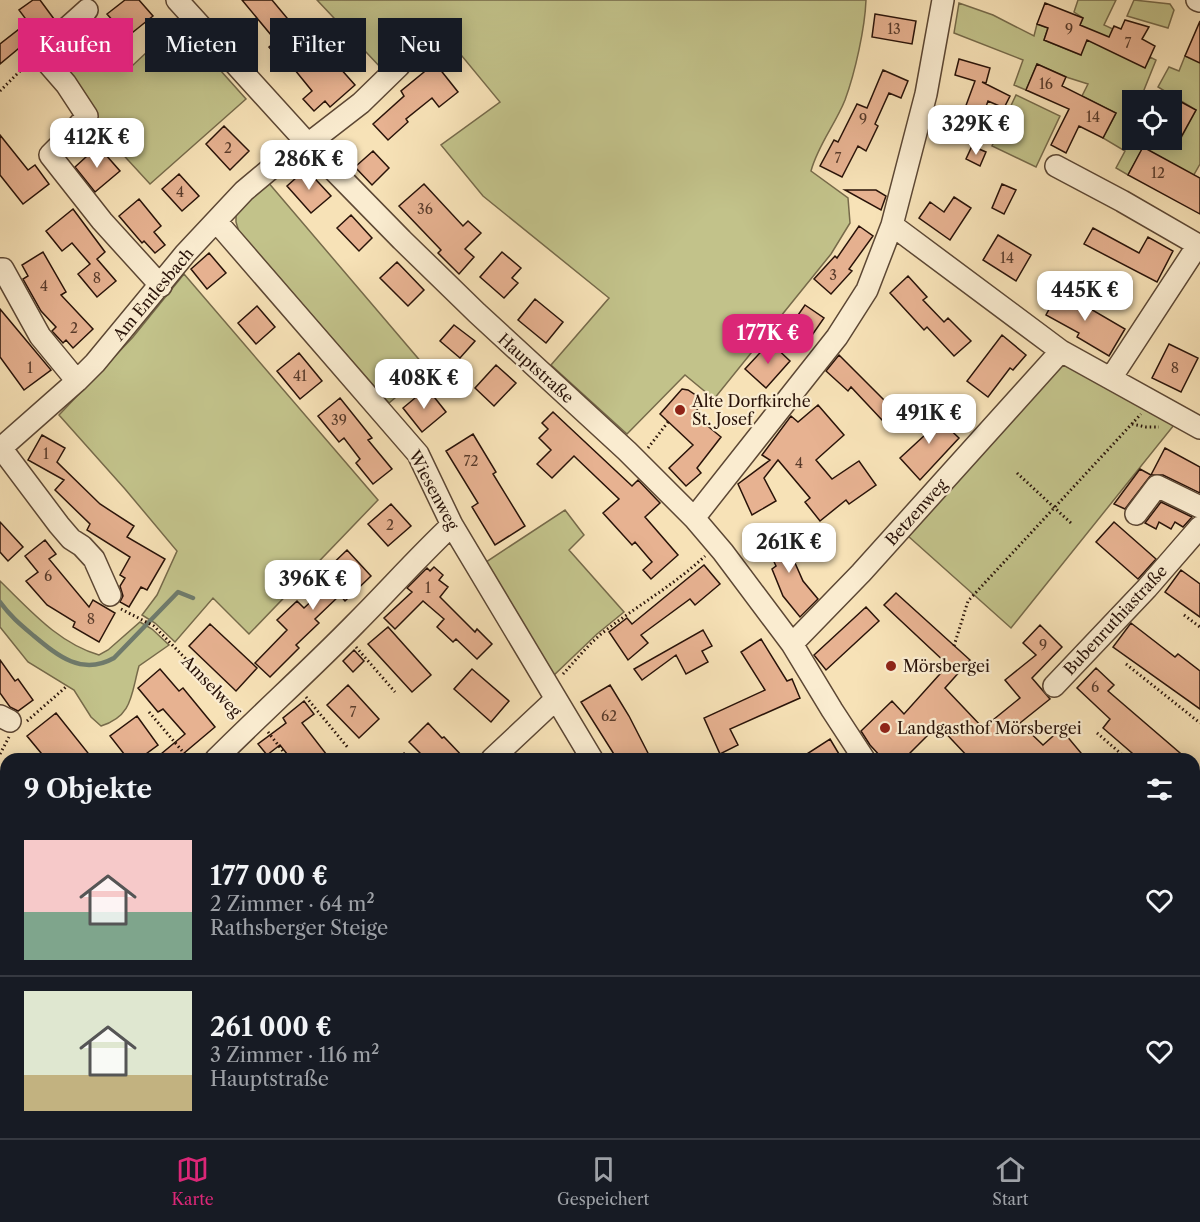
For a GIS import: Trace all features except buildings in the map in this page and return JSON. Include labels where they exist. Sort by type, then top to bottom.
[{"type":"street","name":"Hauptstraße","points":[[177,0],[308,144],[477,314],[627,451],[694,518],[792,644],[860,753]]},
{"type":"street","points":[[694,518],[837,337],[867,290],[892,225],[926,94],[943,0]]},
{"type":"street","points":[[78,18],[87,10]]},
{"type":"street","points":[[56,72],[87,116],[50,154],[102,221],[160,286]]},
{"type":"street","name":"Am Entlesbach","points":[[0,449],[77,381],[185,254],[244,191],[287,155],[308,144],[361,103],[393,72]]},
{"type":"street","points":[[1056,166],[1199,246],[1111,378]]},
{"type":"street","name":"Wiesenweg","points":[[216,221],[418,454],[452,525],[588,753]]},
{"type":"street","points":[[892,225],[1060,351],[1200,428]]},
{"type":"street","points":[[0,269],[3,269],[12,283],[40,336],[77,381]]},
{"type":"street","name":"Betzenweg","points":[[792,644],[861,573],[1060,351]]},
{"type":"street","points":[[0,449],[59,525],[94,559],[110,595]]},
{"type":"street","points":[[1136,514],[1157,486],[1200,507]]},
{"type":"street","name":"Amselweg","points":[[222,753],[295,684],[452,525]]},
{"type":"street","name":"Bubenruthiastraße","points":[[1054,686],[1200,528]]},
{"type":"street","points":[[497,753],[552,693]]},
{"type":"path","points":[[0,91],[19,72]]},
{"type":"path","points":[[954,646],[968,601],[1152,402]]},
{"type":"path","points":[[653,442],[668,422]]},
{"type":"path","points":[[1017,473],[1072,524]]},
{"type":"path","points":[[552,693],[599,636],[654,594],[683,576],[717,546]]},
{"type":"path","points":[[1184,615],[1200,627]]},
{"type":"path","name":"Amselweg","points":[[140,618],[154,626],[254,722],[282,753]]},
{"type":"path","points":[[345,634],[395,692]]},
{"type":"path","points":[[1126,664],[1200,723]]},
{"type":"path","points":[[295,684],[348,749]]},
{"type":"path","points":[[0,753],[12,723],[67,686]]},
{"type":"path","points":[[149,712],[184,753]]},
{"type":"path","points":[[1096,733],[1120,753]]},
{"type":"green space","points":[[317,0],[866,0],[862,37],[849,89],[811,171],[848,198],[850,223],[831,254],[714,399],[685,375],[627,434],[551,365],[609,298],[483,196],[441,145],[500,102],[462,56],[462,18],[378,18],[378,65],[366,52],[366,18],[334,18]]},
{"type":"green space","points":[[1078,0],[1116,0],[1104,25],[1113,29],[1145,67],[1150,57],[1156,60],[1144,90],[1122,90],[1122,149],[1103,138],[1116,113],[1082,96],[1088,84],[1037,64],[1026,90],[1014,85],[1023,60],[954,33],[959,3],[993,15],[1034,36],[1037,24],[1048,28],[1044,40],[1081,55],[1080,25],[1083,18],[1074,12]]},
{"type":"green space","points":[[1134,0],[1170,4],[1174,10],[1168,28],[1127,16]]},
{"type":"green space","points":[[145,54],[145,72],[222,72],[246,99],[150,184],[94,123],[97,113],[66,72],[133,72],[133,65]]},
{"type":"green space","points":[[1185,56],[1200,63],[1200,164],[1188,185],[1145,150],[1182,150],[1182,136],[1196,110],[1182,102],[1182,90],[1163,90],[1158,87],[1169,67],[1179,71]]},
{"type":"green space","points":[[1016,95],[1060,116],[1036,167],[992,146]]},
{"type":"green space","points":[[1123,150],[1142,150],[1128,175],[1116,168],[1125,151]]},
{"type":"green space","points":[[267,181],[428,370],[389,403],[239,232],[236,214]]},
{"type":"green space","points":[[184,274],[378,500],[249,634],[213,598],[175,642],[155,623],[142,615],[157,595],[177,551],[59,415],[133,337]]},
{"type":"green space","points":[[1060,362],[1174,425],[1011,628],[908,536],[980,457]]},
{"type":"green space","points":[[565,510],[584,535],[569,550],[624,612],[553,676],[486,562]]},
{"type":"green space","points":[[0,581],[45,624],[84,650],[99,655],[140,622],[152,629],[169,645],[139,666],[132,695],[125,710],[111,722],[101,726],[91,717],[74,690],[28,662],[0,627]]},
{"type":"waterway","points":[[0,602],[16,620],[52,650],[71,661],[91,665],[114,658],[178,592],[193,598]]},
{"type":"place","name":"Alte Dorfkirche St. Josef","points":[[680,410]]},
{"type":"place","name":"Mörsbergei","points":[[891,666]]},
{"type":"place","name":"Landgasthof Mörsbergei","points":[[885,728]]}]
